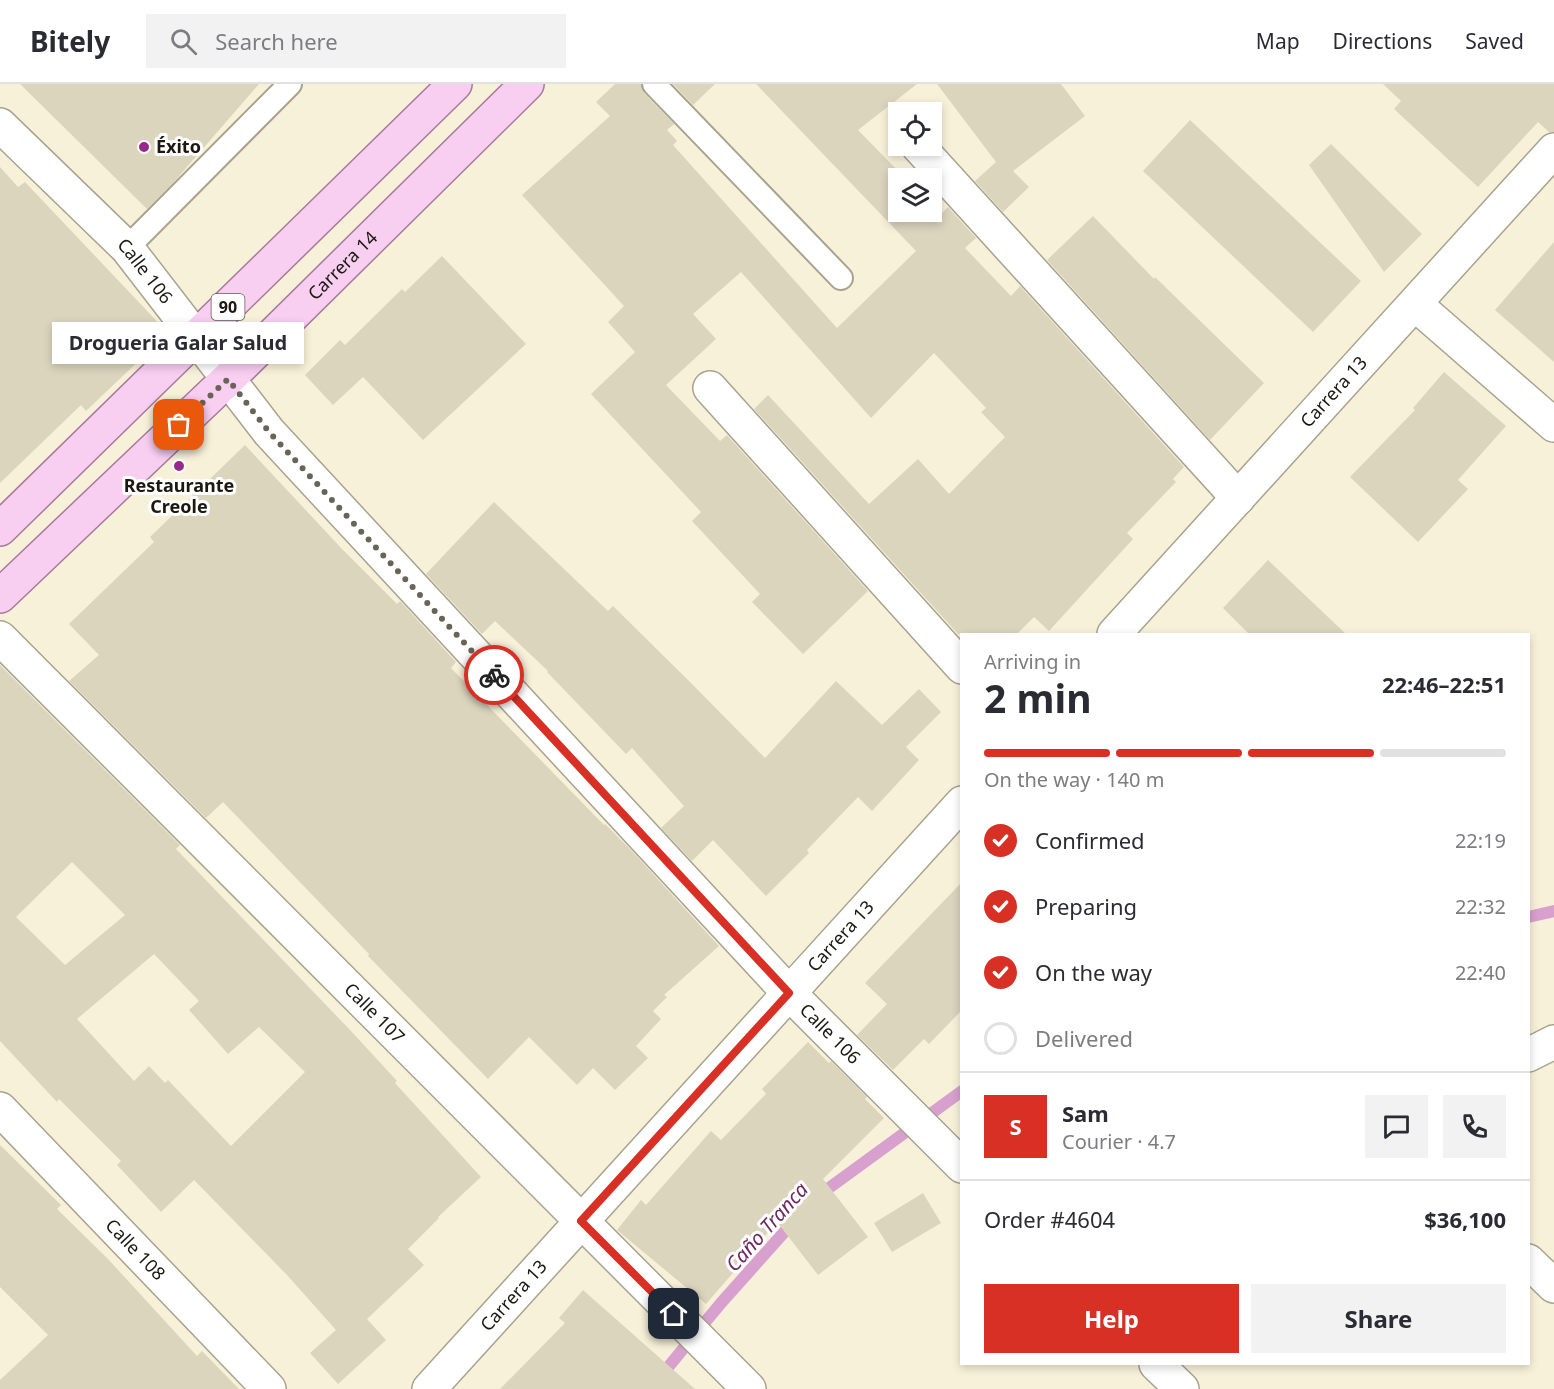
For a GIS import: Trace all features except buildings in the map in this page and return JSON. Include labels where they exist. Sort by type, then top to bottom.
[{"type":"main road","name":"90","points":[[0,529],[455,84]]},
{"type":"main road","name":"Carrera 14","points":[[0,596],[228,379],[527,84]]},
{"type":"street","name":"Calle 106","points":[[0,124],[127,248],[269,432],[789,993],[951,1155]]},
{"type":"street","name":"Carrera 13","points":[[1115,633],[1554,150]]},
{"type":"street","points":[[927,156],[1238,498]]},
{"type":"street","points":[[1414,304],[1554,425]]},
{"type":"street","points":[[710,388],[960,665]]},
{"type":"street","name":"Calle 107","points":[[0,638],[748,1389]]},
{"type":"street","name":"Carrera 13","points":[[429,1389],[960,805]]},
{"type":"street","points":[[1530,1054],[1554,1042]]},
{"type":"street","name":"Calle 108","points":[[0,1109],[269,1389]]},
{"type":"street","points":[[1530,1263],[1554,1286]]},
{"type":"street","points":[[1157,1365],[1182,1389]]},
{"type":"lane","points":[[127,248],[290,84]]},
{"type":"lane","points":[[654,84],[841,278]]},
{"type":"waterway","name":"Caño Tranca","points":[[1530,917],[1554,911]]},
{"type":"waterway","name":"Caño Tranca","points":[[818,1196],[960,1092]]},
{"type":"waterway","name":"Caño Tranca","points":[[650,1389],[721,1303],[796,1219]]},
{"type":"way so far","points":[[179,425],[228,379],[269,432],[494,675]]},
{"type":"place","name":"Éxito","points":[[144,147]]},
{"type":"place","name":"Drogueria Galar Salud","points":[[179,425]]},
{"type":"place","name":"Restaurante Creole","points":[[179,466]]},
{"type":"route","points":[[494,675],[789,993],[581,1221],[674,1314]]}]
